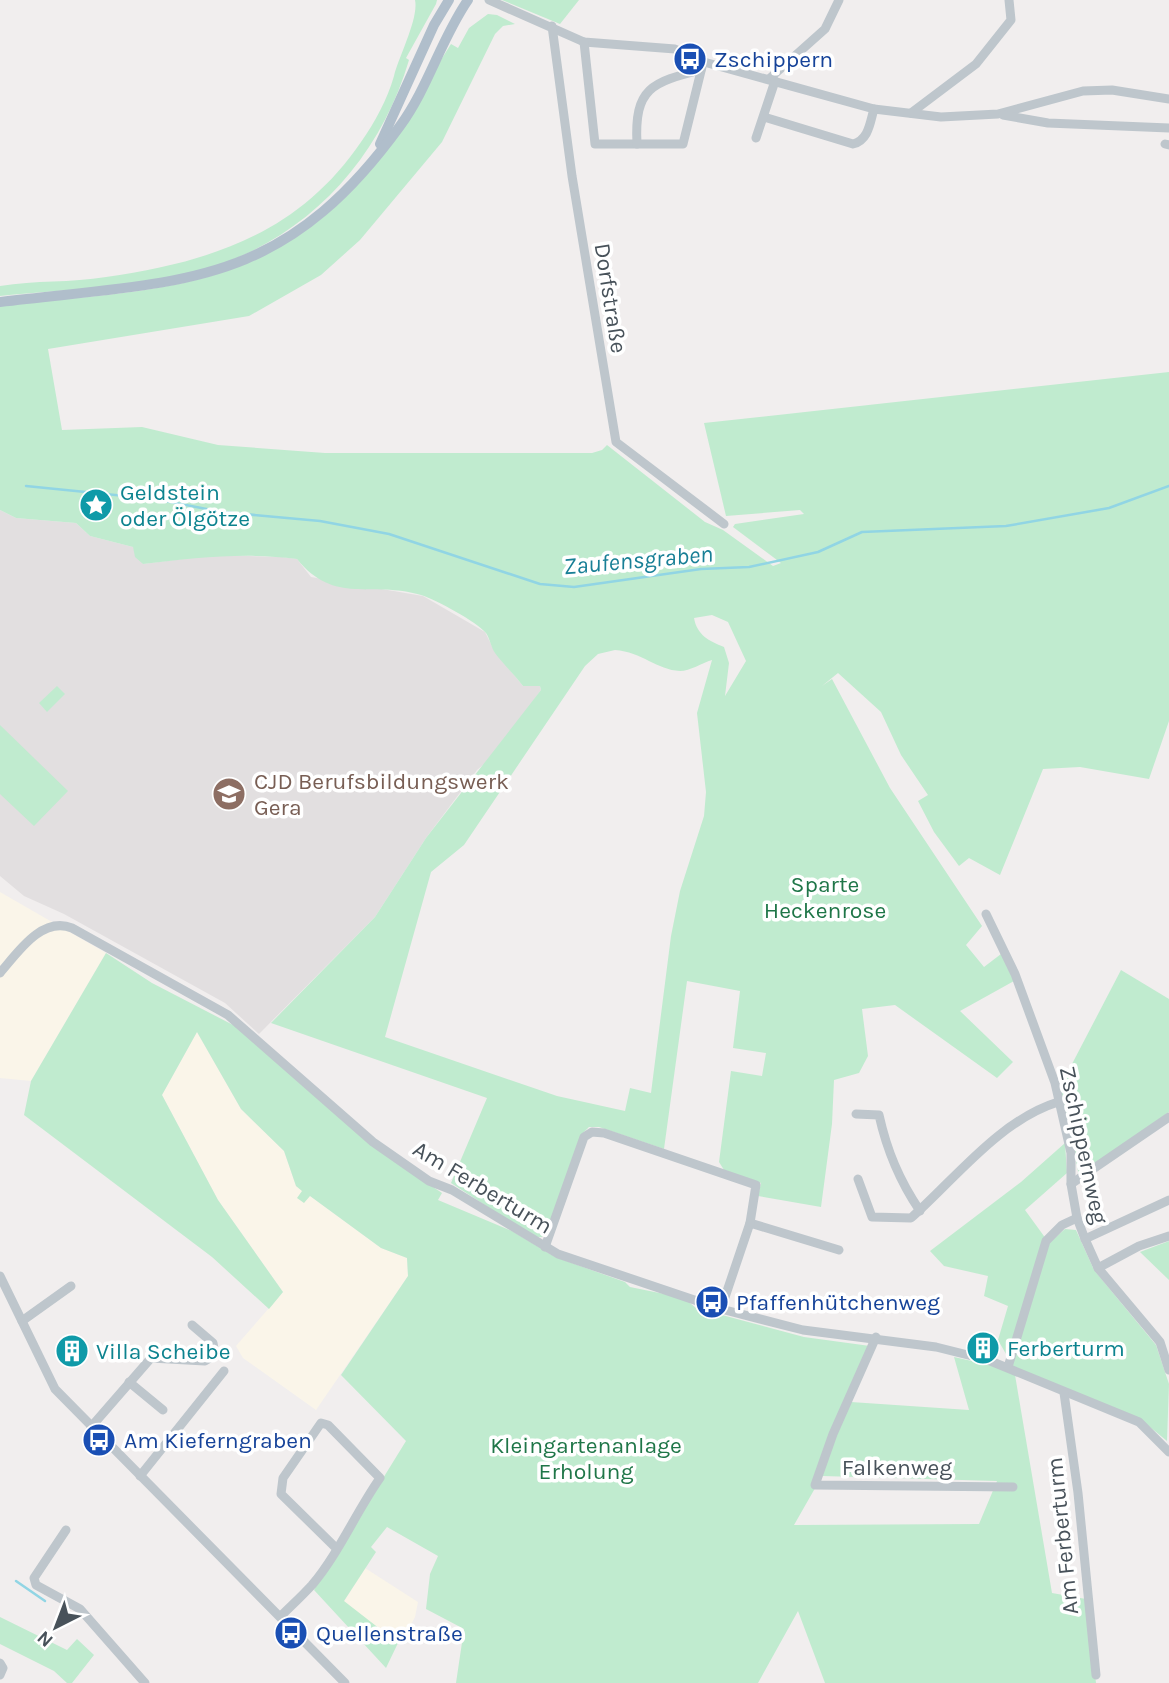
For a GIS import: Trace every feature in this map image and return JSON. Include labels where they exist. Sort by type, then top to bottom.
[{"type":"main road","points":[[374,156],[434,25],[449,0]]},
{"type":"main road","points":[[0,302],[162,284],[244,262],[296,234],[318,216],[401,125],[468,0]]},
{"type":"street","points":[[489,0],[584,42],[667,48],[703,66],[772,80],[874,109],[941,117],[998,114],[1083,91],[1112,90],[1169,99]]},
{"type":"street","points":[[757,138],[772,80],[825,29],[839,0]]},
{"type":"street","points":[[911,113],[976,64],[1011,20],[1009,0]]},
{"type":"street","name":"Dorfstraße","points":[[552,26],[572,176],[616,442],[724,524]]},
{"type":"street","points":[[584,42],[595,144],[683,144],[703,66]]},
{"type":"street","points":[[637,144],[636,115],[644,98],[661,81],[703,66]]},
{"type":"street","points":[[764,117],[853,144],[860,142],[868,131],[874,109]]},
{"type":"street","points":[[998,114],[1048,124],[1169,128]]},
{"type":"street","name":"Zschippernweg","points":[[986,914],[1015,974],[1055,1083],[1071,1153],[1071,1184],[1077,1218],[1085,1239],[1098,1268],[1160,1342],[1169,1370]]},
{"type":"street","name":"Am Ferberturm","points":[[0,973],[41,930],[52,925],[72,929],[228,1015],[373,1142],[429,1181],[452,1190],[545,1247],[577,1262],[721,1309],[803,1329],[936,1347],[1008,1367],[1064,1393],[1139,1422],[1169,1452]]},
{"type":"street","points":[[858,1179],[872,1217],[911,1218],[1001,1135],[1058,1102]]},
{"type":"street","points":[[856,1114],[879,1115],[887,1150],[904,1187],[920,1211]]},
{"type":"street","points":[[1071,1184],[1169,1117]]},
{"type":"street","points":[[545,1247],[584,1137],[592,1132],[604,1133],[716,1169],[756,1185],[750,1223],[721,1309]]},
{"type":"street","points":[[1085,1239],[1169,1200]]},
{"type":"street","points":[[1008,1367],[1046,1241],[1062,1225],[1077,1218]]},
{"type":"street","points":[[750,1223],[839,1250]]},
{"type":"street","points":[[1098,1268],[1139,1246],[1169,1236]]},
{"type":"street","points":[[0,1276],[55,1389],[281,1616],[341,1682]]},
{"type":"street","points":[[22,1321],[71,1286]]},
{"type":"street","points":[[91,1427],[151,1358],[205,1361],[212,1358],[215,1354],[213,1343],[192,1325]]},
{"type":"street","name":"Falkenweg","points":[[876,1337],[833,1434],[815,1485],[1013,1486]]},
{"type":"street","points":[[140,1476],[224,1371]]},
{"type":"street","points":[[129,1382],[163,1410]]},
{"type":"street","name":"Am Ferberturm","points":[[1064,1393],[1078,1493],[1096,1675]]},
{"type":"street","points":[[281,1616],[313,1583],[336,1548],[380,1478],[328,1425],[321,1423],[283,1478],[281,1494],[336,1548]]},
{"type":"street","points":[[66,1530],[34,1578],[36,1585],[80,1609],[145,1683]]},
{"type":"street","points":[[0,1663],[3,1668],[0,1675]]},
{"type":"shaded area","name":"CJD Berufsbildungswerk Gera","points":[[0,510],[16,518],[76,523],[90,536],[133,547],[143,564],[213,555],[282,557],[297,559],[311,577],[423,596],[485,632],[495,652],[523,686],[540,686],[541,690],[494,756],[477,770],[426,838],[375,917],[259,1034],[225,1003],[64,914],[24,896],[0,876]]},
{"type":"shaded area","points":[[0,892],[106,953],[31,1081],[0,1078]]},
{"type":"shaded area","points":[[197,1032],[241,1109],[284,1151],[296,1186],[303,1191],[298,1197],[310,1196],[381,1248],[407,1258],[408,1276],[316,1410],[243,1358],[236,1346],[283,1292],[218,1200],[162,1095]]},
{"type":"shaded area","points":[[365,1568],[418,1602],[415,1617],[401,1644],[343,1603]]},
{"type":"green space","points":[[415,0],[437,0],[406,58],[409,60],[395,99],[377,134],[355,167],[299,222],[266,244],[230,261],[191,273],[120,285],[0,296],[0,286],[93,279],[181,262],[216,252],[281,221],[310,199],[337,173],[371,127],[388,94],[408,37],[414,17]]},
{"type":"green space","points":[[502,0],[579,0],[560,24]]},
{"type":"green space","name":"Sparte Heckenrose","points":[[488,14],[497,15],[515,24],[503,26],[495,34],[442,142],[360,240],[321,275],[249,316],[48,349],[62,430],[142,427],[218,445],[325,453],[592,453],[607,445],[705,522],[723,530],[773,566],[781,563],[733,527],[735,524],[804,514],[800,510],[726,516],[704,423],[1169,372],[1169,721],[1149,779],[1080,767],[1043,769],[1000,875],[969,858],[959,866],[934,832],[918,801],[928,795],[901,755],[881,712],[838,673],[822,686],[832,679],[890,788],[982,926],[966,945],[984,967],[1001,954],[1014,981],[960,1011],[1013,1062],[997,1078],[895,1005],[862,1009],[868,1056],[859,1073],[834,1080],[832,1124],[821,1207],[758,1196],[761,1183],[724,1170],[719,1162],[731,1071],[762,1076],[766,1053],[733,1048],[740,991],[687,981],[664,1149],[599,1127],[589,1127],[583,1133],[547,1233],[542,1237],[534,1237],[451,1183],[487,1098],[271,1023],[375,917],[426,838],[541,690],[540,686],[523,686],[495,653],[481,628],[455,611],[421,595],[403,591],[354,589],[325,582],[297,559],[239,556],[143,564],[135,557],[133,547],[90,536],[76,523],[16,518],[0,510],[0,305],[109,295],[159,288],[207,277],[252,261],[296,237],[338,204],[378,161],[398,133],[451,44],[458,48],[469,28]],"holes":[[[712,615],[728,622],[746,661],[725,696],[729,663],[724,647],[704,637],[694,618]],[[625,651],[664,668],[680,671],[712,660],[697,713],[706,792],[704,816],[680,891],[671,936],[651,1093],[630,1088],[625,1111],[557,1096],[385,1037],[431,872],[464,845],[585,666],[598,654]]]},
{"type":"green space","points":[[57,686],[65,694],[47,712],[39,703]]},
{"type":"green space","points":[[0,725],[68,791],[34,826],[0,794]]},
{"type":"green space","name":"Kleingartenanlage Erholung","points":[[106,953],[152,983],[235,1026],[377,1149],[442,1193],[438,1200],[512,1231],[555,1257],[625,1282],[630,1287],[684,1298],[696,1308],[804,1337],[870,1346],[839,1426],[851,1402],[969,1410],[954,1357],[1003,1368],[1015,1375],[1052,1593],[1086,1599],[1096,1683],[825,1683],[798,1611],[758,1683],[456,1683],[464,1629],[426,1609],[430,1574],[438,1556],[387,1527],[371,1547],[376,1552],[344,1601],[398,1643],[386,1668],[314,1590],[406,1441],[341,1375],[408,1276],[407,1258],[381,1248],[310,1196],[304,1203],[297,1198],[302,1191],[296,1186],[284,1151],[241,1109],[197,1032],[162,1095],[218,1200],[283,1292],[269,1309],[212,1257],[24,1115],[31,1081]],"holes":[[[822,1476],[997,1481],[979,1524],[794,1525]]]},
{"type":"green space","points":[[1121,970],[1169,999],[1169,1112],[1079,1175],[1060,1087]]},
{"type":"green space","points":[[1065,1143],[1067,1173],[1025,1210],[1049,1243],[1065,1229],[1076,1230],[1094,1270],[1156,1345],[1169,1384],[1167,1441],[1139,1418],[1014,1368],[998,1340],[1008,1306],[984,1296],[988,1276],[944,1266],[930,1251],[1021,1182]]},
{"type":"green space","points":[[1169,1241],[1169,1280],[1140,1252]]},
{"type":"green space","points":[[0,1617],[67,1650],[77,1639],[94,1655],[72,1683],[67,1683],[54,1671],[0,1644]]},
{"type":"waterway","name":"Zaufensgraben","points":[[26,486],[155,499],[222,512],[320,521],[389,534],[540,584],[574,587],[701,569],[749,567],[818,552],[862,532],[1006,526],[1109,508],[1169,486]]},
{"type":"waterway","points":[[16,1581],[45,1601]]},
{"type":"place","name":"Zschippern","points":[[690,59]]},
{"type":"place","name":"Geldstein oder Ölgötze","points":[[96,505]]},
{"type":"place","name":"CJD Berufsbildungswerk Gera","points":[[229,794]]},
{"type":"place","name":"Pfaffenhütchenweg","points":[[712,1302]]},
{"type":"place","name":"Ferberturm","points":[[983,1348]]},
{"type":"place","name":"Villa Scheibe","points":[[72,1351]]},
{"type":"place","name":"Am Kieferngraben","points":[[99,1440]]},
{"type":"place","name":"Quellenstraße","points":[[291,1633]]}]
